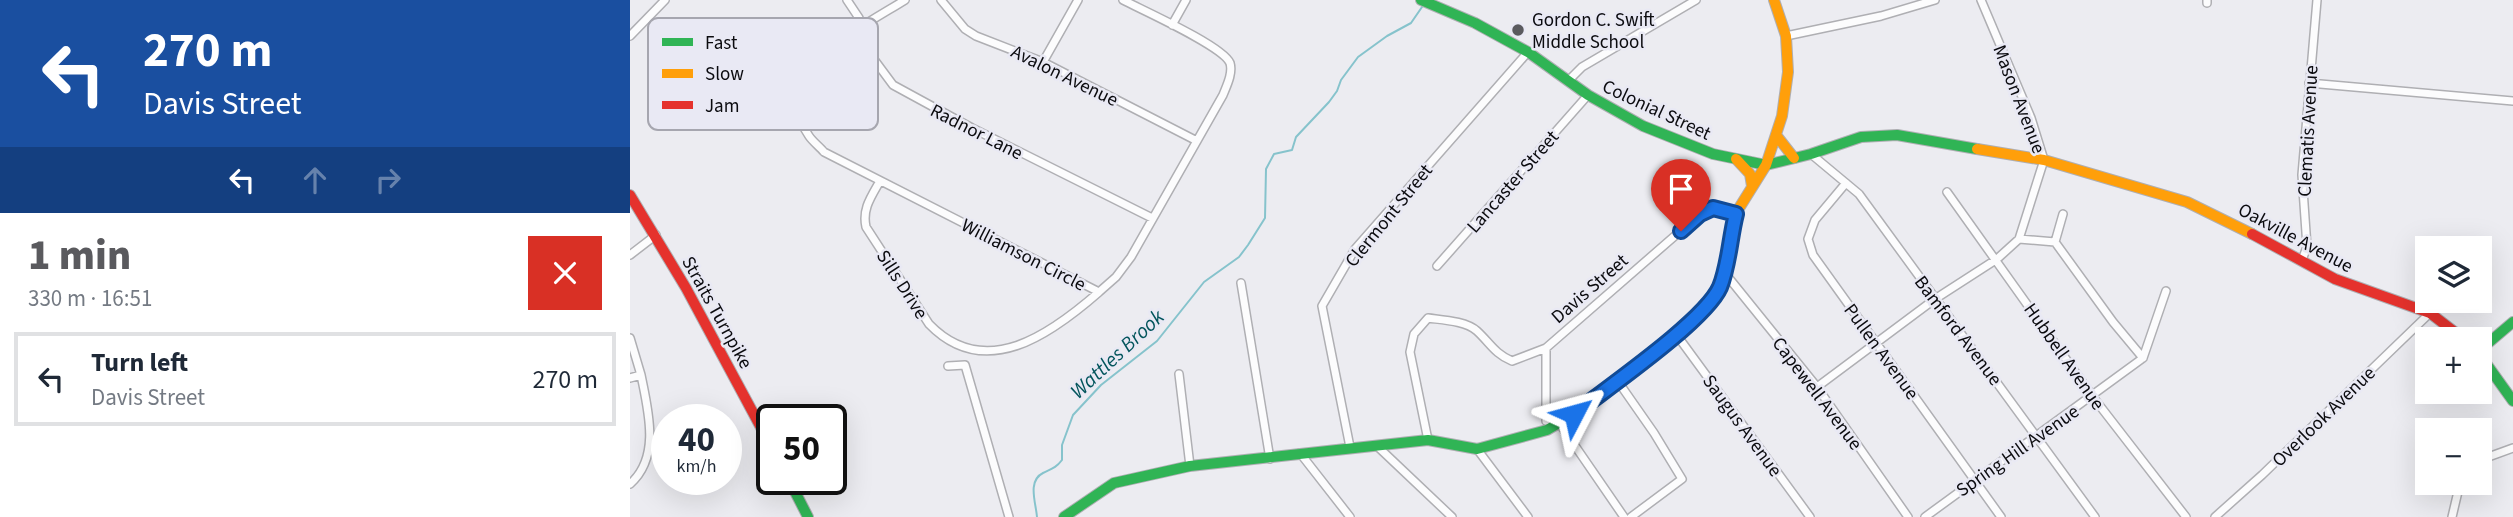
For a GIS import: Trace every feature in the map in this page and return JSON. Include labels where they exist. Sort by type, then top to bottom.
[{"type":"main road","name":"Colonial Street","points":[[1421,0],[1475,23],[1528,52],[1588,95],[1643,125],[1713,154],[1766,165],[1861,137],[1898,135],[2045,160],[2145,190]]},
{"type":"main road","points":[[1071,515],[1114,483],[1190,466],[1428,440],[1477,449],[1546,425],[1560,424],[1676,334],[1711,302],[1720,287],[1736,214],[1766,165],[1782,116],[1788,72],[1786,36],[1774,0]]},
{"type":"main road","points":[[1776,135],[1794,158]]},
{"type":"main road","points":[[1736,159],[1750,174],[1752,187]]},
{"type":"main road","name":"Oakville Avenue","points":[[2145,190],[2187,202],[2265,240],[2335,279],[2415,307]]},
{"type":"main road","name":"Straits Turnpike","points":[[630,195],[697,307],[756,418]]},
{"type":"main road","name":"Oakville Avenue","points":[[2430,313],[2448,327]]},
{"type":"main road","points":[[2492,339],[2513,322]]},
{"type":"main road","points":[[2492,372],[2513,401]]},
{"type":"main road","points":[[797,495],[808,517]]},
{"type":"street","points":[[630,36],[665,0]]},
{"type":"street","name":"Radnor Lane","points":[[847,0],[859,18]]},
{"type":"street","name":"Williamson Circle","points":[[877,18],[905,0]]},
{"type":"street","name":"Avalon Avenue","points":[[941,0],[965,29],[976,36],[1043,62],[1197,141]]},
{"type":"street","points":[[1043,62],[1078,0]]},
{"type":"street","name":"Williamson Circle","points":[[806,130],[824,152],[1100,292],[1116,277],[1153,218],[1223,94],[1231,65],[1213,47],[1123,0]]},
{"type":"street","points":[[1172,25],[1186,0]]},
{"type":"street","points":[[1567,81],[1582,66],[1696,0]]},
{"type":"street","points":[[1786,36],[1881,16],[1934,0]]},
{"type":"street","name":"Mason Avenue","points":[[1981,0],[2031,118],[2045,160],[2019,239]]},
{"type":"street","name":"Clematis Avenue","points":[[2302,260],[2308,237],[2302,175],[2317,0]]},
{"type":"street","name":"Clermont Street","points":[[1350,447],[1322,306],[1355,249],[1528,52]]},
{"type":"street","name":"Radnor Lane","points":[[878,66],[893,85],[915,99],[1153,218]]},
{"type":"street","points":[[2309,83],[2513,101]]},
{"type":"street","name":"Lancaster Street","points":[[1437,266],[1588,95]]},
{"type":"street","name":"Bamford Avenue","points":[[1811,153],[1859,194],[2095,517]]},
{"type":"street","name":"Sills Drive","points":[[880,181],[865,210],[866,227],[929,324],[938,334],[953,342],[982,352],[1021,344],[1044,333],[1100,292]]},
{"type":"street","name":"Pullen Avenue","points":[[1846,183],[1815,220],[1808,239],[1813,255],[2001,517]]},
{"type":"street","name":"Hubbell Avenue","points":[[1947,192],[2093,397],[2186,517]]},
{"type":"street","name":"Davis Street","points":[[1546,425],[1546,348],[1700,214],[1713,208],[1736,214]]},
{"type":"street","points":[[2055,242],[2063,215]]},
{"type":"street","points":[[630,255],[656,235]]},
{"type":"street","points":[[1817,387],[1935,299],[1997,259],[2019,239],[2055,242],[2113,322],[2143,358]]},
{"type":"street","name":"Capewell Avenue","points":[[1724,272],[1817,387],[1908,517]]},
{"type":"street","points":[[1241,283],[1270,459]]},
{"type":"street","points":[[2143,358],[2166,291]]},
{"type":"street","name":"Overlook Avenue","points":[[2215,517],[2430,313]]},
{"type":"street","points":[[1428,440],[1410,352],[1414,334],[1428,318],[1451,321],[1475,329],[1499,356],[1512,360],[1546,348]]},
{"type":"street","name":"Saugus Avenue","points":[[1676,334],[1810,517]]},
{"type":"street","points":[[630,338],[650,420],[649,451],[638,477],[630,485]]},
{"type":"street","name":"Spring Hill Avenue","points":[[1925,517],[2143,358]]},
{"type":"street","points":[[948,366],[965,365],[1009,517]]},
{"type":"street","points":[[1179,374],[1190,466]]},
{"type":"street","points":[[630,378],[641,375]]},
{"type":"street","points":[[1617,380],[1682,479],[1631,517]]},
{"type":"street","points":[[1560,424],[1624,517]]},
{"type":"street","points":[[1375,444],[1452,517]]},
{"type":"street","points":[[2492,456],[2513,448]]},
{"type":"street","points":[[1477,449],[1528,517]]},
{"type":"street","points":[[1300,453],[1350,517]]},
{"type":"street","points":[[2452,517],[2457,495]]},
{"type":"waterway","name":"Wattles Brook","points":[[1037,517],[1035,481],[1062,460],[1062,445],[1073,415],[1101,385],[1157,341],[1204,282],[1239,257],[1265,218],[1266,169],[1274,154],[1292,150],[1296,137],[1329,102],[1358,57],[1411,23],[1422,7]]},
{"type":"traffic: fast","points":[[1421,0],[1475,23],[1528,52],[1588,95],[1643,126],[1713,154],[1766,165],[1811,154],[1861,137],[1897,135],[1977,149]]},
{"type":"traffic: fast","points":[[2492,340],[2513,322]]},
{"type":"traffic: fast","points":[[1064,517],[1114,483],[1190,466],[1428,440],[1477,449],[1547,430],[1574,414],[1687,324]]},
{"type":"traffic: fast","points":[[2492,372],[2513,401]]},
{"type":"traffic: fast","points":[[797,495],[808,517]]},
{"type":"traffic: slow","points":[[1687,324],[1711,302],[1720,287],[1736,213],[1766,165],[1782,116],[1788,72],[1786,36],[1774,0]]},
{"type":"traffic: slow","points":[[1776,135],[1794,158]]},
{"type":"traffic: slow","points":[[1977,149],[2044,160],[2187,202],[2252,234]]},
{"type":"traffic: slow","points":[[1736,159],[1750,174],[1752,186]]},
{"type":"traffic: jam","points":[[630,195],[686,288],[756,418]]},
{"type":"traffic: jam","points":[[2252,234],[2335,279],[2430,313],[2448,327]]},
{"type":"place","name":"Gordon C. Swift Middle School","points":[[1518,30]]},
{"type":"route","points":[[1574,414],[1676,334],[1711,302],[1720,287],[1736,214],[1713,208],[1700,214],[1681,231]]}]
